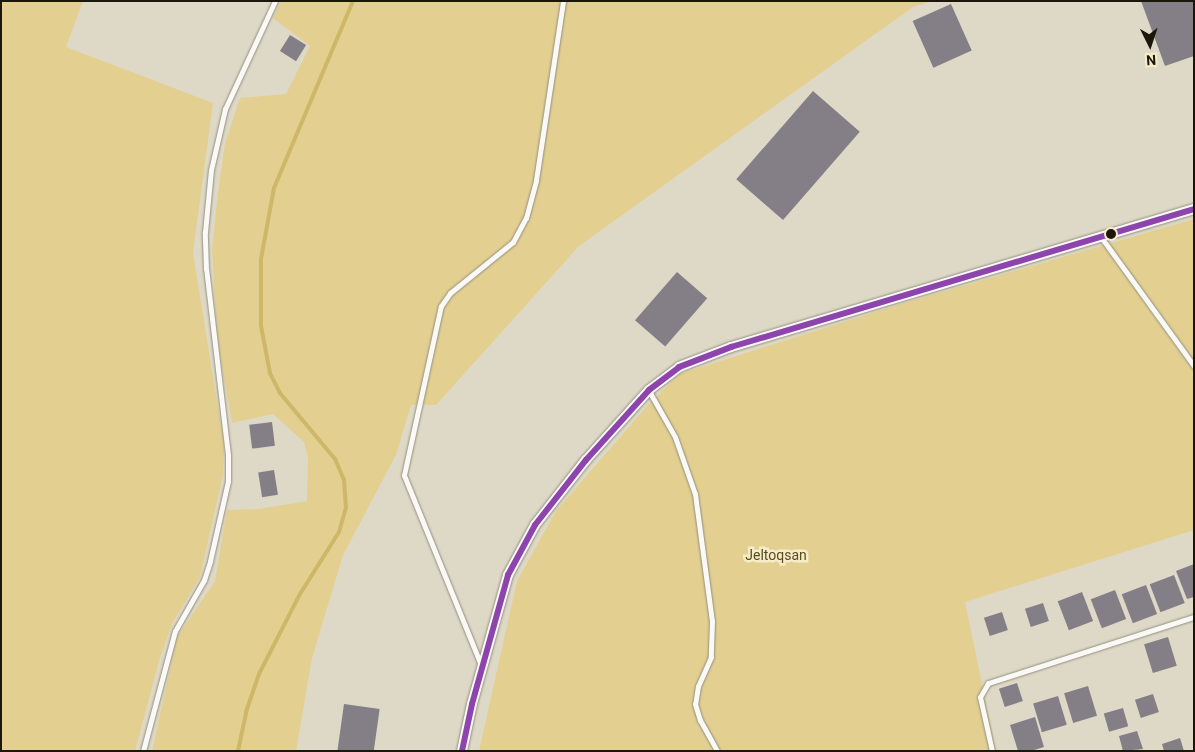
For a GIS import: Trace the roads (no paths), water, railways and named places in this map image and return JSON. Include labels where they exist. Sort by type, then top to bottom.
[{"type":"street","points":[[462,751],[482,668],[508,575],[534,525],[586,460],[649,390],[679,367],[731,347],[1194,209]]},
{"type":"lane","points":[[143,751],[175,631],[204,580],[210,561],[228,481],[228,456],[206,269],[205,232],[211,170],[225,109],[275,1]]},
{"type":"lane","points":[[482,668],[404,475],[441,306],[450,293],[513,242],[526,218],[536,180],[563,1]]},
{"type":"lane","points":[[1101,236],[1194,366]]},
{"type":"lane","points":[[649,390],[675,436],[695,494],[712,621],[711,657],[698,686],[695,704],[700,720],[717,751]]},
{"type":"lane","points":[[992,751],[980,697],[988,684],[1194,617]]},
{"type":"waterway","points":[[238,751],[246,712],[259,674],[300,594],[339,532],[346,508],[344,480],[335,459],[280,393],[270,373],[261,326],[261,259],[274,188],[353,1]]},
{"type":"park label","name":"Jeltoqsan","points":[[776,555]]}]
